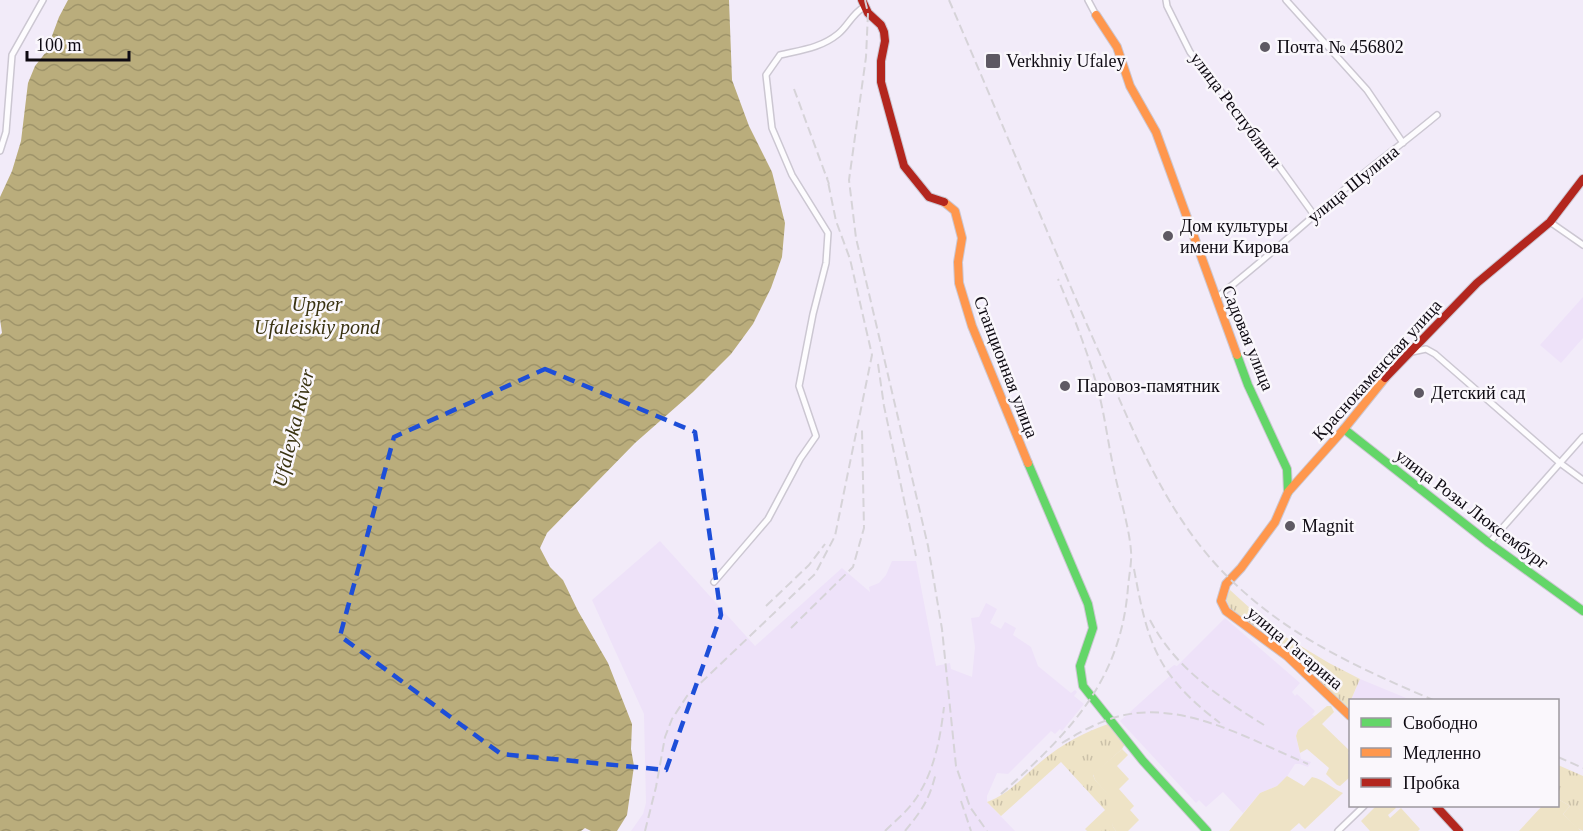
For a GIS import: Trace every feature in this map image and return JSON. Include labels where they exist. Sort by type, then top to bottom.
[{"type":"street","points":[[0,152],[6,132],[12,55],[43,0]]},
{"type":"street","name":"Садовая улица","points":[[1088,0],[1117,47],[1130,86],[1156,132],[1248,385],[1287,469],[1288,492]]},
{"type":"street","name":"улица Республики","points":[[1166,0],[1190,52],[1273,158],[1314,215]]},
{"type":"street","points":[[1286,0],[1367,90],[1403,143]]},
{"type":"street","points":[[714,582],[768,519],[800,459],[816,435],[799,386],[826,263],[828,233],[792,175],[772,128],[766,75],[780,55],[817,47],[839,34],[863,4]]},
{"type":"street","name":"Станционная улица","points":[[863,4],[884,32],[881,82],[904,166],[929,197],[944,202],[955,211],[962,238],[958,262],[959,283],[972,326],[1010,422],[1088,604],[1093,628],[1080,666],[1083,686],[1143,761],[1207,831]]},
{"type":"street","points":[[0,92],[9,90]]},
{"type":"street","name":"улица Шулина","points":[[1216,298],[1255,268],[1374,164],[1437,116]]},
{"type":"street","name":"Краснокаменская улица","points":[[1221,601],[1226,584],[1275,522],[1288,492],[1344,429],[1384,379],[1477,283],[1550,222],[1583,179]]},
{"type":"street","points":[[1550,222],[1583,245]]},
{"type":"street","points":[[1412,352],[1426,349],[1435,354],[1560,463],[1583,480]]},
{"type":"street","name":"улица Розы Люксембург","points":[[1344,429],[1489,543],[1583,611]]},
{"type":"street","points":[[1489,543],[1583,437]]},
{"type":"street","name":"улица Гагарина","points":[[1221,601],[1226,611],[1287,656],[1349,715]]},
{"type":"street","points":[[1338,831],[1363,807]]},
{"type":"street","points":[[1437,807],[1459,831]]},
{"type":"highlighted area","points":[[545,369],[695,432],[721,615],[666,770],[501,754],[340,636],[394,437]]},
{"type":"shaded area","points":[[1583,297],[1583,338],[1561,363],[1540,345]]},
{"type":"shaded area","points":[[660,541],[755,646],[842,568],[870,592],[869,587],[879,583],[886,575],[892,561],[916,561],[936,666],[950,663],[951,669],[972,677],[975,647],[971,618],[979,617],[986,603],[997,609],[990,623],[1001,629],[1005,622],[1016,628],[1013,635],[1031,647],[1038,666],[1071,693],[1075,690],[1077,692],[1074,696],[1084,704],[1062,731],[1060,729],[1055,734],[1051,731],[1008,774],[997,773],[987,796],[987,802],[1015,831],[631,831],[643,814],[646,803],[644,714],[592,600]]},
{"type":"shaded area","points":[[1225,618],[1300,683],[1292,692],[1315,711],[1312,715],[1315,716],[1298,730],[1296,736],[1301,759],[1311,762],[1308,767],[1295,764],[1286,778],[1277,786],[1260,793],[1243,813],[1223,792],[1206,807],[1199,800],[1196,803],[1120,721],[1171,675],[1168,670],[1174,665],[1177,666]]},
{"type":"shaded area","points":[[1360,679],[1409,699],[1351,699]]},
{"type":"green space","points":[[1230,590],[1274,630],[1360,679],[1351,699],[1349,699],[1349,711],[1231,610],[1226,599]]},
{"type":"green space","points":[[1327,706],[1331,706],[1334,712],[1322,724],[1349,750],[1349,778],[1340,786],[1326,774],[1329,768],[1307,749],[1300,753],[1296,736],[1298,730]]},
{"type":"green space","points":[[1108,724],[1125,744],[1093,775],[1110,796],[1113,827],[1116,831],[1087,831],[1085,829],[1105,810],[1061,762],[1001,816],[987,802],[1010,789],[1058,749]]},
{"type":"green space","points":[[1122,749],[1128,755],[1117,766],[1129,779],[1119,789],[1134,806],[1130,810],[1139,820],[1128,831],[1116,831],[1106,799],[1109,796],[1095,780],[1093,774]]},
{"type":"green space","points":[[1559,765],[1583,776],[1583,831],[1563,814],[1570,806],[1559,800]]},
{"type":"green space","points":[[1287,776],[1304,786],[1312,777],[1317,778],[1343,793],[1305,829],[1299,823],[1290,831],[1229,831],[1260,793],[1277,786]]},
{"type":"green space","points":[[1559,800],[1570,806],[1563,814],[1581,831],[1519,831],[1541,807],[1559,807]]},
{"type":"green space","points":[[1375,807],[1395,807],[1388,815],[1390,818],[1401,808],[1420,829],[1418,831],[1370,831],[1361,821]]},
{"type":"water","name":"Upper Ufaleiskiy pond","points":[[68,0],[729,0],[732,80],[749,126],[772,172],[785,223],[782,257],[771,288],[753,324],[731,354],[693,392],[635,443],[547,533],[540,548],[550,567],[563,580],[608,663],[632,724],[631,749],[634,766],[627,815],[617,831],[591,831],[585,828],[581,831],[0,831],[0,335],[2,333],[0,197],[12,171],[21,141],[28,83],[35,66],[46,52]]},
{"type":"railway","points":[[865,0],[868,13],[866,57],[849,180],[856,238],[928,546],[942,629],[956,766],[970,807],[987,831]]},
{"type":"railway","points":[[949,0],[1134,433],[1167,496],[1186,526],[1207,555],[1232,581],[1278,619],[1327,650],[1431,699]]},
{"type":"railway","points":[[794,89],[829,184]]},
{"type":"railway","points":[[645,831],[665,737],[672,719],[687,696],[815,574],[835,536],[872,355],[850,259],[836,221],[827,177]]},
{"type":"railway","points":[[1001,794],[1069,727],[1087,704],[1102,678],[1115,651],[1123,621],[1131,560],[1128,531],[1098,390],[1075,320],[1058,279]]},
{"type":"railway","points":[[878,364],[884,406],[916,556]]},
{"type":"railway","points":[[791,628],[853,567],[864,528],[862,430]]},
{"type":"railway","points":[[766,606],[809,565],[825,544]]},
{"type":"railway","points":[[1134,569],[1144,618],[1159,656],[1182,689],[1220,723]]},
{"type":"railway","points":[[1150,620],[1160,637],[1185,667],[1231,704],[1264,725]]},
{"type":"railway","points":[[885,831],[912,804],[925,782],[938,746],[944,707]]},
{"type":"railway","points":[[1062,743],[1104,721],[1120,716],[1144,712],[1168,713],[1216,725],[1308,764]]},
{"type":"railway","points":[[1559,757],[1583,768]]},
{"type":"railway","points":[[905,831],[925,804],[936,773]]},
{"type":"railway","points":[[961,801],[971,831]]},
{"type":"traffic: fast","points":[[1237,355],[1248,385],[1287,469],[1288,492]]},
{"type":"traffic: fast","points":[[1344,429],[1489,543],[1583,611]]},
{"type":"traffic: fast","points":[[1028,463],[1088,604],[1093,628],[1080,666],[1083,686],[1143,761],[1207,831]]},
{"type":"traffic: slow","points":[[1096,15],[1117,47],[1130,86],[1156,132],[1237,355]]},
{"type":"traffic: slow","points":[[944,202],[955,211],[962,238],[958,262],[959,283],[972,326],[1028,463]]},
{"type":"traffic: slow","points":[[1349,715],[1287,656],[1226,611],[1221,601],[1226,584],[1241,568],[1275,522],[1288,492],[1344,429],[1385,378]]},
{"type":"traffic: jam","points":[[862,0],[868,13],[881,25],[884,32],[881,82],[904,166],[929,197],[944,202]]},
{"type":"traffic: jam","points":[[1385,378],[1477,283],[1550,222],[1583,179]]},
{"type":"traffic: jam","points":[[1437,807],[1459,831]]},
{"type":"place","name":"Почта № 456802","points":[[1265,47]]},
{"type":"place","name":"Verkhniy Ufaley","points":[[993,61]]},
{"type":"place","name":"Дом культуры имени Кирова","points":[[1168,236]]},
{"type":"place","name":"Паровоз-памятник","points":[[1065,386]]},
{"type":"place","name":"Детский сад","points":[[1419,393]]},
{"type":"place","name":"Magnit","points":[[1290,526]]},
{"type":"water label","name":"Ufaleyka River","points":[[293,428]]}]
